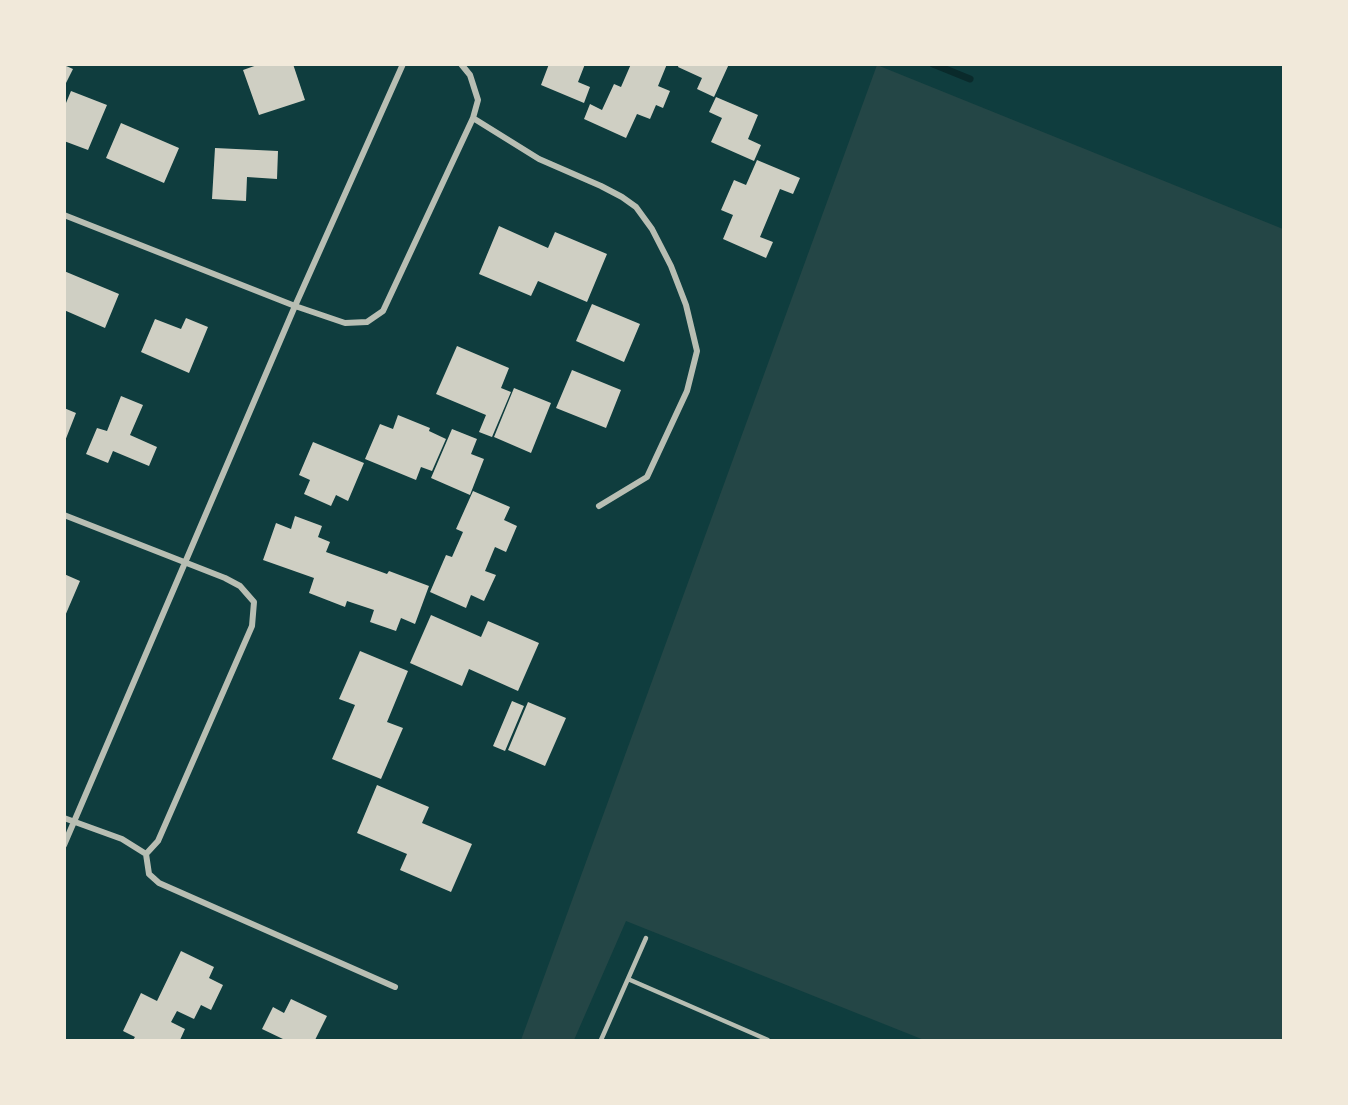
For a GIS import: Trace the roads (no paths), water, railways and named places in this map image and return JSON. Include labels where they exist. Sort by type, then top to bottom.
[{"type":"street","points":[[64,845],[403,64]]},
{"type":"street","points":[[64,215],[296,306],[345,323],[367,322],[383,311],[473,118],[478,100],[470,75],[461,64]]},
{"type":"street","points":[[473,118],[539,159],[601,186],[636,207],[652,230],[671,266],[686,305],[697,351],[687,391],[646,477],[599,506]]},
{"type":"street","points":[[64,515],[225,578],[240,586],[254,602],[252,626],[158,841],[146,854]]},
{"type":"street","points":[[64,818],[122,839],[146,854],[149,874],[159,883],[395,987]]},
{"type":"lane","points":[[601,1041],[646,938]]},
{"type":"lane","points":[[628,979],[768,1041]]},
{"type":"waterway","points":[[933,64],[970,79]]}]
